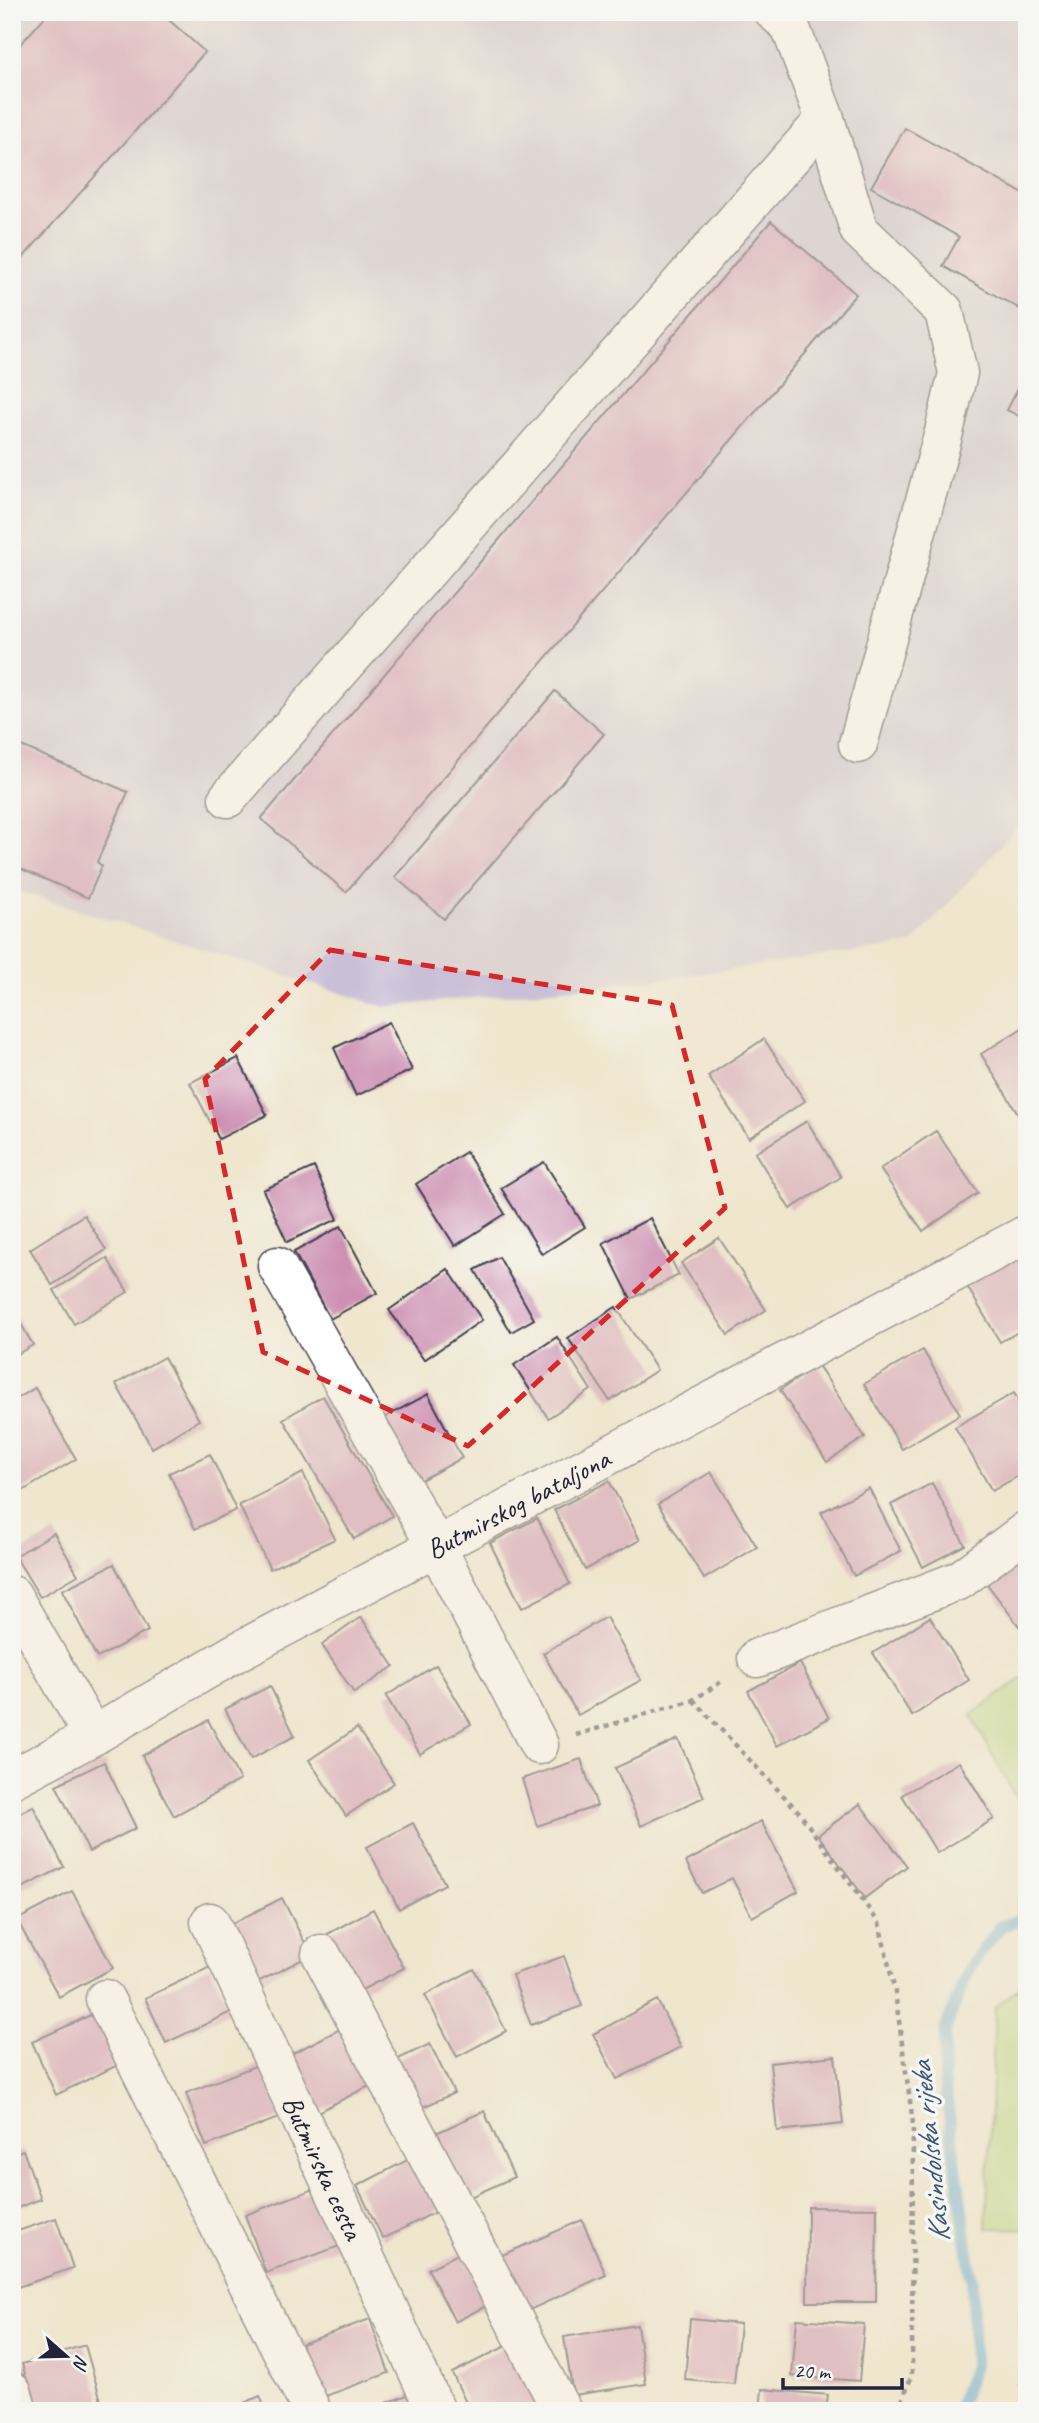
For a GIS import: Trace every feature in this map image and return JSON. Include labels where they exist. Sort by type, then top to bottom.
[{"type":"street","points":[[774,12],[790,26],[825,119],[859,230],[944,311],[958,373],[858,744]]},
{"type":"street","points":[[228,798],[825,119]]},
{"type":"street","name":"Butmirskog bataljona","points":[[12,1779],[93,1736],[237,1652],[1027,1234]]},
{"type":"street","points":[[278,1265],[436,1546],[539,1745]]},
{"type":"street","points":[[757,1658],[960,1580],[1027,1530]]},
{"type":"street","points":[[12,1595],[93,1736]]},
{"type":"street","name":"Butmirska cesta","points":[[210,1922],[436,2411]]},
{"type":"street","points":[[321,1954],[562,2411]]},
{"type":"street","points":[[105,1999],[312,2411]]},
{"type":"street","points":[[12,2391],[18,2411]]},
{"type":"path","points":[[539,1745],[693,1700],[757,1658]]},
{"type":"path","points":[[693,1700],[798,1811],[879,1923],[895,1992],[913,2123],[912,2375],[898,2411]]},
{"type":"highlighted area","points":[[330,950],[672,1005],[725,1208],[468,1446],[263,1352],[205,1079]]},
{"type":"shaded area","points":[[12,12],[1027,12],[1027,816],[912,944],[668,978],[385,1007],[12,889]]},
{"type":"green space","points":[[1027,1675],[1027,1819],[971,1715]]},
{"type":"green space","points":[[1027,1981],[1027,2229],[986,2228],[995,2007]]},
{"type":"building","points":[[49,12],[160,12],[205,52],[12,270],[12,54]]},
{"type":"building","points":[[905,128],[1027,196],[1027,297],[1020,309],[943,266],[959,237],[871,187]]},
{"type":"building","points":[[771,221],[856,294],[346,892],[261,819]]},
{"type":"building","points":[[1027,371],[1027,420],[1007,410]]},
{"type":"building","points":[[555,691],[604,734],[444,919],[395,877]]},
{"type":"building","points":[[12,742],[128,792],[97,862],[102,866],[88,898],[12,865]]},
{"type":"building","points":[[389,1022],[412,1070],[356,1096],[334,1048]]},
{"type":"building","points":[[1027,1025],[1027,1128],[981,1054]]},
{"type":"building","points":[[764,1039],[805,1101],[749,1138],[708,1076]]},
{"type":"building","points":[[238,1058],[267,1115],[219,1139],[190,1083]]},
{"type":"building","points":[[807,1121],[841,1177],[790,1209],[755,1153]]},
{"type":"building","points":[[936,1131],[978,1193],[923,1231],[880,1169]]},
{"type":"building","points":[[466,1152],[505,1214],[455,1246],[416,1184]]},
{"type":"building","points":[[544,1162],[585,1227],[542,1254],[501,1188]]},
{"type":"building","points":[[314,1167],[338,1219],[287,1242],[263,1190]]},
{"type":"building","points":[[84,1215],[106,1250],[52,1285],[30,1249]]},
{"type":"building","points":[[650,1218],[679,1275],[631,1299],[603,1243]]},
{"type":"building","points":[[341,1226],[377,1293],[330,1319],[294,1252]]},
{"type":"building","points":[[719,1238],[766,1310],[728,1335],[681,1263]]},
{"type":"building","points":[[1027,1255],[1027,1327],[1000,1342],[962,1278]]},
{"type":"building","points":[[499,1257],[534,1319],[511,1332],[475,1270]]},
{"type":"building","points":[[107,1258],[128,1292],[74,1324],[54,1290]]},
{"type":"building","points":[[448,1269],[482,1320],[424,1360],[389,1310]]},
{"type":"building","points":[[616,1307],[657,1370],[610,1401],[568,1338]]},
{"type":"building","points":[[17,1317],[33,1345],[12,1357],[12,1320]]},
{"type":"building","points":[[557,1337],[591,1390],[548,1418],[514,1365]]},
{"type":"building","points":[[923,1350],[960,1414],[902,1449],[864,1384]]},
{"type":"building","points":[[164,1357],[199,1420],[152,1448],[116,1384]]},
{"type":"building","points":[[818,1365],[865,1437],[827,1462],[780,1390]]},
{"type":"building","points":[[35,1388],[76,1459],[21,1492],[12,1477],[12,1402]]},
{"type":"building","points":[[1014,1393],[1027,1416],[1027,1471],[992,1491],[955,1427]]},
{"type":"building","points":[[428,1394],[462,1458],[414,1484],[380,1420]]},
{"type":"building","points":[[323,1396],[392,1516],[354,1539],[283,1419]]},
{"type":"building","points":[[210,1454],[236,1510],[195,1529],[169,1473]]},
{"type":"building","points":[[711,1472],[757,1547],[704,1579],[658,1504]]},
{"type":"building","points":[[303,1473],[335,1539],[270,1569],[239,1505]]},
{"type":"building","points":[[609,1481],[640,1540],[585,1570],[554,1510]]},
{"type":"building","points":[[932,1483],[965,1545],[923,1567],[891,1505]]},
{"type":"building","points":[[869,1488],[901,1551],[854,1576],[821,1512]]},
{"type":"building","points":[[537,1518],[570,1584],[522,1608],[490,1543]]},
{"type":"building","points":[[54,1533],[78,1575],[40,1597],[15,1556]]},
{"type":"building","points":[[1027,1548],[1027,1620],[1019,1626],[984,1580]]},
{"type":"building","points":[[114,1564],[148,1631],[97,1658],[62,1590]]},
{"type":"building","points":[[361,1617],[394,1666],[354,1693],[322,1645]]},
{"type":"building","points":[[606,1617],[641,1680],[578,1715],[543,1653]]},
{"type":"building","points":[[930,1617],[969,1680],[912,1716],[873,1653]]},
{"type":"building","points":[[800,1663],[829,1718],[777,1746],[748,1691]]},
{"type":"building","points":[[436,1665],[471,1724],[420,1754],[386,1696]]},
{"type":"building","points":[[270,1686],[295,1736],[251,1759],[225,1709]]},
{"type":"building","points":[[208,1720],[240,1780],[174,1816],[142,1756]]},
{"type":"building","points":[[357,1728],[394,1783],[346,1816],[309,1760]]},
{"type":"building","points":[[678,1739],[704,1797],[641,1826],[615,1768]]},
{"type":"building","points":[[581,1759],[597,1806],[537,1826],[522,1779]]},
{"type":"building","points":[[104,1762],[136,1828],[89,1852],[56,1785]]},
{"type":"building","points":[[959,1762],[994,1819],[937,1853],[902,1795]]},
{"type":"building","points":[[860,1804],[907,1866],[865,1898],[818,1835]]},
{"type":"building","points":[[33,1806],[64,1867],[12,1893],[12,1817]]},
{"type":"building","points":[[761,1821],[798,1891],[752,1917],[732,1878],[702,1893],[686,1862]]},
{"type":"building","points":[[413,1823],[445,1884],[399,1909],[367,1847]]},
{"type":"building","points":[[72,1891],[113,1968],[59,1997],[17,1920]]},
{"type":"building","points":[[282,1898],[311,1955],[256,1983],[227,1926]]},
{"type":"building","points":[[373,1909],[404,1968],[354,1994],[324,1936]]},
{"type":"building","points":[[564,1956],[582,2006],[531,2025],[512,1975]]},
{"type":"building","points":[[210,1967],[231,2012],[166,2043],[145,1998]]},
{"type":"building","points":[[474,1969],[506,2031],[457,2057],[425,1995]]},
{"type":"building","points":[[657,2000],[681,2047],[617,2079],[593,2034]]},
{"type":"building","points":[[97,2012],[122,2063],[56,2095],[32,2042]]},
{"type":"building","points":[[346,2026],[375,2083],[316,2113],[287,2056]]},
{"type":"building","points":[[430,2044],[454,2093],[419,2109],[396,2060]]},
{"type":"building","points":[[835,2056],[843,2124],[777,2131],[770,2063]]},
{"type":"building","points":[[260,2064],[281,2117],[206,2146],[186,2093]]},
{"type":"building","points":[[484,2111],[514,2177],[464,2200],[434,2134]]},
{"type":"building","points":[[23,2150],[41,2199],[12,2210],[12,2154]]},
{"type":"building","points":[[417,2155],[443,2208],[383,2239],[357,2186]]},
{"type":"building","points":[[319,2187],[340,2246],[266,2273],[245,2215]]},
{"type":"building","points":[[808,2207],[877,2208],[876,2302],[807,2302]]},
{"type":"building","points":[[56,2218],[73,2268],[12,2289],[12,2233]]},
{"type":"building","points":[[582,2220],[606,2275],[525,2312],[500,2256]]},
{"type":"building","points":[[462,2252],[490,2304],[455,2322],[428,2269]]},
{"type":"building","points":[[370,2319],[389,2373],[320,2398],[301,2344]]},
{"type":"building","points":[[690,2319],[740,2324],[734,2384],[685,2380]]},
{"type":"building","points":[[797,2319],[864,2324],[859,2381],[792,2376]]},
{"type":"building","points":[[637,2325],[646,2384],[573,2395],[564,2337]]},
{"type":"building","points":[[85,2345],[104,2411],[36,2411],[22,2364]]},
{"type":"building","points":[[508,2345],[541,2411],[470,2411],[452,2373]]},
{"type":"building","points":[[1027,2379],[1027,2393],[1020,2385]]},
{"type":"building","points":[[762,2389],[828,2395],[826,2411],[760,2411]]},
{"type":"building","points":[[412,2393],[418,2411],[367,2411]]},
{"type":"building","points":[[260,2396],[266,2411],[225,2411]]},
{"type":"waterway","name":"Kasindolska rijeka","points":[[957,2411],[974,2366],[972,2282],[944,2079],[945,2030],[970,1967],[1000,1927],[1027,1916]]}]
